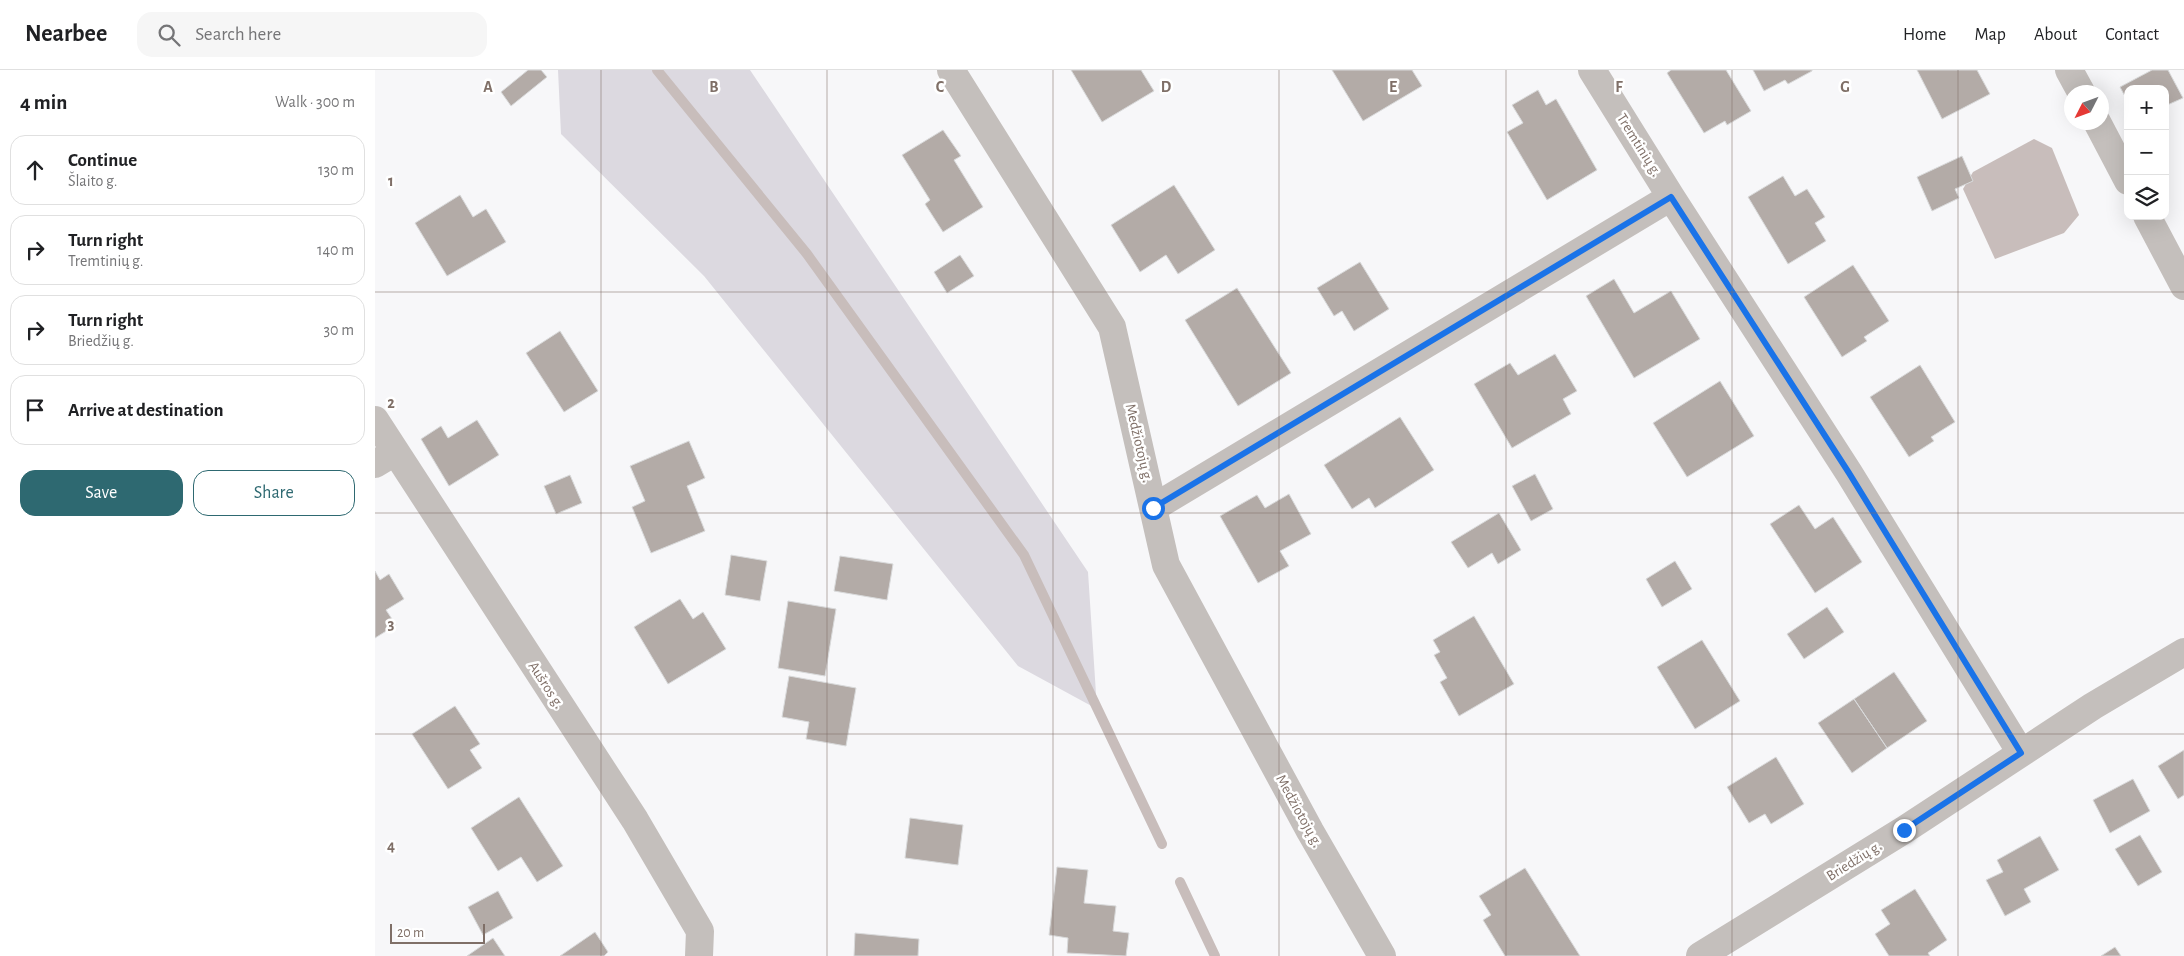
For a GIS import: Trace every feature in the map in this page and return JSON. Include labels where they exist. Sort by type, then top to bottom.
[{"type":"street","name":"Medžiotojų g.","points":[[951,70],[1112,327],[1166,565],[1310,831],[1382,956]]},
{"type":"street","name":"Tremtinių g.","points":[[1592,70],[1671,197],[1849,473],[2021,753]]},
{"type":"street","points":[[2069,70],[2077,85]]},
{"type":"street","points":[[2101,130],[2125,175]]},
{"type":"street","points":[[1153,508],[1671,197]]},
{"type":"street","points":[[2149,220],[2184,286]]},
{"type":"street","name":"Aušros g.","points":[[375,420],[385,458],[635,820],[700,931],[699,956]]},
{"type":"street","name":"Briedžių g.","points":[[1700,956],[1904,830],[2093,706],[2184,652]]},
{"type":"shaded area","points":[[558,70],[750,70],[1088,572],[1097,709],[1018,666],[704,276],[561,134]]},
{"type":"shaded area","points":[[2034,139],[2052,148],[2079,215],[2064,233],[1995,259],[1963,189],[1973,172]]},
{"type":"building","points":[[528,70],[541,70],[547,77],[511,106],[501,92]]},
{"type":"building","points":[[1071,70],[1141,70],[1154,91],[1102,122]]},
{"type":"building","points":[[1332,70],[1412,70],[1422,86],[1363,121]]},
{"type":"building","points":[[1671,70],[1726,70],[1751,111],[1727,125],[1725,121],[1704,133],[1667,73]]},
{"type":"building","points":[[1753,70],[1812,71],[1788,84],[1785,80],[1764,91]]},
{"type":"building","points":[[1917,70],[1977,70],[1990,94],[1942,119]]},
{"type":"building","points":[[2152,70],[2168,70],[2183,98],[2169,104],[2169,85],[2124,85],[2124,94],[2120,87]]},
{"type":"building","points":[[1538,90],[1546,105],[1556,99],[1597,170],[1547,200],[1507,132],[1523,123],[1512,105]]},
{"type":"building","points":[[943,130],[961,156],[954,160],[983,207],[943,232],[925,204],[930,200],[902,155]]},
{"type":"building","points":[[1962,156],[1973,181],[1955,189],[1959,198],[1932,211],[1917,177]]},
{"type":"building","points":[[1783,176],[1795,196],[1807,189],[1825,217],[1815,223],[1826,241],[1788,264],[1748,197]]},
{"type":"building","points":[[1174,185],[1215,250],[1178,274],[1166,255],[1140,272],[1111,225]]},
{"type":"building","points":[[460,195],[473,217],[486,209],[506,242],[447,276],[415,223]]},
{"type":"building","points":[[960,255],[974,276],[947,293],[934,272]]},
{"type":"building","points":[[1360,262],[1389,309],[1354,331],[1342,311],[1334,316],[1317,288]]},
{"type":"building","points":[[1853,265],[1889,321],[1864,337],[1867,341],[1842,357],[1804,297]]},
{"type":"building","points":[[1614,279],[1634,313],[1671,291],[1700,339],[1634,378],[1586,296]]},
{"type":"building","points":[[1237,288],[1291,373],[1238,406],[1185,320]]},
{"type":"building","points":[[560,331],[598,391],[564,412],[526,353]]},
{"type":"building","points":[[1555,354],[1577,391],[1563,399],[1571,414],[1512,448],[1474,384],[1510,363],[1518,375]]},
{"type":"building","points":[[1920,365],[1955,422],[1931,437],[1934,441],[1909,457],[1870,397]]},
{"type":"building","points":[[1720,381],[1754,436],[1687,477],[1653,423]]},
{"type":"building","points":[[1400,417],[1434,470],[1375,508],[1369,498],[1352,509],[1324,465]]},
{"type":"building","points":[[477,420],[499,455],[449,486],[421,439],[441,426],[448,438]]},
{"type":"building","points":[[689,441],[705,478],[687,486],[705,531],[651,553],[632,507],[645,501],[630,466]]},
{"type":"building","points":[[1535,474],[1553,509],[1531,521],[1512,486]]},
{"type":"building","points":[[570,475],[582,503],[556,514],[544,486]]},
{"type":"building","points":[[1289,494],[1311,534],[1280,551],[1289,566],[1258,583],[1220,516],[1257,495],[1265,508]]},
{"type":"building","points":[[1799,505],[1815,529],[1833,517],[1862,562],[1815,593],[1770,524]]},
{"type":"building","points":[[1499,513],[1521,550],[1498,564],[1492,553],[1468,568],[1451,542]]},
{"type":"building","points":[[731,555],[767,561],[760,601],[725,595]]},
{"type":"building","points":[[840,556],[893,564],[887,600],[834,591]]},
{"type":"building","points":[[1675,561],[1692,589],[1662,607],[1646,579]]},
{"type":"building","points":[[375,571],[380,580],[389,574],[404,599],[386,610],[396,625],[375,638]]},
{"type":"building","points":[[680,599],[693,619],[703,612],[726,649],[668,684],[634,627]]},
{"type":"building","points":[[788,601],[836,609],[825,676],[778,668]]},
{"type":"building","points":[[1827,607],[1844,632],[1804,659],[1787,634]]},
{"type":"building","points":[[1474,616],[1514,684],[1459,716],[1440,682],[1447,678],[1434,655],[1440,652],[1433,640]]},
{"type":"building","points":[[1702,640],[1740,701],[1695,729],[1657,667]]},
{"type":"building","points":[[1894,672],[1927,721],[1887,748],[1854,699]]},
{"type":"building","points":[[789,676],[856,688],[846,746],[806,739],[809,722],[782,717]]},
{"type":"building","points":[[1854,699],[1887,748],[1852,773],[1818,723]]},
{"type":"building","points":[[455,706],[480,744],[470,750],[482,768],[448,789],[412,734]]},
{"type":"building","points":[[2184,750],[2184,795],[2178,799],[2158,766]]},
{"type":"building","points":[[1776,757],[1804,804],[1771,824],[1765,814],[1749,823],[1727,787]]},
{"type":"building","points":[[2133,779],[2150,811],[2110,833],[2093,800]]},
{"type":"building","points":[[519,797],[563,866],[537,882],[521,857],[498,871],[471,828]]},
{"type":"building","points":[[910,818],[963,825],[958,865],[905,858]]},
{"type":"building","points":[[2140,835],[2162,872],[2138,886],[2115,849]]},
{"type":"building","points":[[2040,836],[2059,870],[2024,889],[2031,902],[2005,916],[1986,880],[2003,872],[1997,860]]},
{"type":"building","points":[[1057,867],[1088,870],[1084,903],[1116,906],[1113,931],[1129,933],[1126,956],[1067,953],[1068,938],[1049,935]]},
{"type":"building","points":[[1525,868],[1580,956],[1505,956],[1483,920],[1491,915],[1479,896]]},
{"type":"building","points":[[1915,889],[1947,940],[1928,953],[1930,956],[1889,956],[1875,934],[1890,924],[1881,910]]},
{"type":"building","points":[[498,891],[513,918],[483,935],[468,907]]},
{"type":"building","points":[[595,932],[608,952],[604,956],[560,956]]},
{"type":"building","points":[[855,933],[919,939],[918,956],[854,956]]},
{"type":"building","points":[[493,938],[505,956],[467,956]]},
{"type":"building","points":[[2115,947],[2121,956],[2101,956]]},
{"type":"waterway","points":[[657,70],[807,254],[1024,555],[1162,844]]},
{"type":"waterway","points":[[1180,882],[1215,956]]},
{"type":"route","points":[[1153,508],[1671,197],[1849,473],[2021,753],[1904,830]]}]
